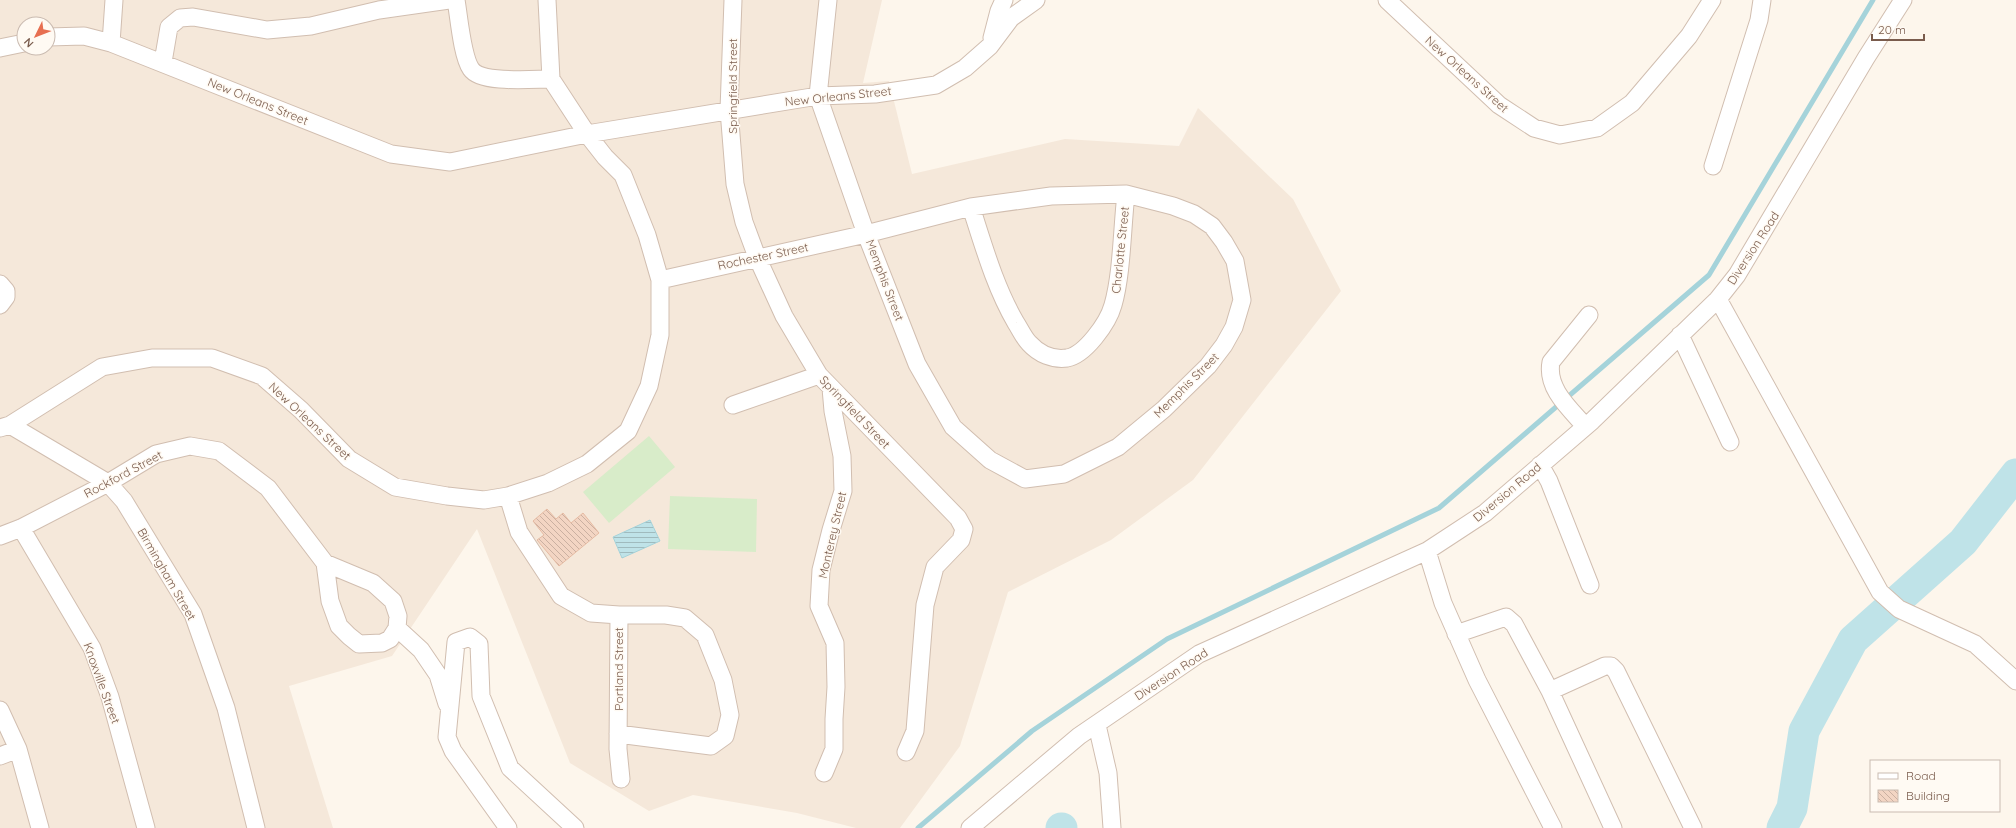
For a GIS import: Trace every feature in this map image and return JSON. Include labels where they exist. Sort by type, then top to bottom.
[{"type":"street","points":[[111,43],[114,0]]},
{"type":"street","points":[[163,62],[169,27],[180,18],[193,17],[267,30],[311,26],[380,10],[449,0]]},
{"type":"street","points":[[456,0],[466,60],[472,70],[483,77],[551,79],[547,0]]},
{"type":"street","name":"Springfield Street","points":[[734,0],[730,110],[735,184],[744,222],[757,257],[784,316],[819,375],[958,518],[964,529],[961,540],[935,567],[925,605],[915,731],[906,752]]},
{"type":"street","name":"Memphis Street","points":[[828,0],[818,96],[866,234],[917,364],[953,427],[990,460],[1025,479],[1064,474],[1118,447],[1164,409],[1208,366],[1224,345],[1234,327],[1242,300],[1234,261],[1224,242],[1212,226],[1194,214],[1173,206],[1126,194],[1051,196],[971,207],[866,234]]},
{"type":"street","points":[[990,46],[999,11],[1004,0]]},
{"type":"street","name":"New Orleans Street","points":[[56,37],[84,36],[111,43],[163,62],[391,154],[450,162],[587,134],[818,96],[875,94],[936,85],[965,68],[990,46],[1011,18],[1036,0]]},
{"type":"street","name":"New Orleans Street","points":[[1387,0],[1499,106],[1534,128],[1560,135],[1597,128],[1632,103],[1689,36],[1712,0]]},
{"type":"street","points":[[1713,166],[1759,20],[1762,0]]},
{"type":"street","name":"Diversion Road","points":[[970,828],[1079,736],[1199,654],[1427,551],[1485,513],[1540,466],[1585,426],[1718,299],[1741,269],[1866,58],[1903,0]]},
{"type":"street","points":[[0,48],[16,45]]},
{"type":"street","name":"New Orleans Street","points":[[5,427],[102,367],[152,358],[212,358],[262,376],[301,410],[349,459],[395,487],[447,496],[484,500],[508,496],[548,483],[587,464],[628,431],[649,386],[660,335],[660,280],[647,235],[623,175],[604,157],[551,79]]},
{"type":"street","name":"Charlotte Street","points":[[971,207],[998,287],[1028,343],[1042,354],[1052,358],[1064,358],[1074,357],[1082,352],[1097,334],[1113,307],[1117,286],[1126,194]]},
{"type":"street","name":"Rochester Street","points":[[660,280],[757,257],[866,234]]},
{"type":"street","points":[[0,284],[6,291],[6,297],[0,305]]},
{"type":"street","points":[[1718,299],[1880,592],[1899,609],[1975,644],[2016,681]]},
{"type":"street","points":[[1585,426],[1560,398],[1551,380],[1549,371],[1551,362],[1589,315]]},
{"type":"street","points":[[1680,335],[1730,442]]},
{"type":"street","points":[[733,405],[819,375]]},
{"type":"street","name":"Monterey Street","points":[[824,773],[834,749],[836,687],[834,643],[819,606],[821,570],[830,530],[843,491],[842,456],[833,411],[831,388]]},
{"type":"street","name":"Birmingham Street","points":[[5,427],[108,483],[124,501],[193,614],[226,708],[256,828]]},
{"type":"street","name":"Rockford Street","points":[[0,536],[21,528],[108,483],[156,454],[190,446],[219,451],[268,488],[325,563],[330,601],[339,626],[349,636],[359,644],[382,643],[390,638],[397,628]]},
{"type":"street","points":[[1540,466],[1549,481],[1590,585]]},
{"type":"street","name":"Portland Street","points":[[508,496],[518,532],[560,596],[591,613],[619,615],[618,734],[621,779]]},
{"type":"street","name":"Knoxville Street","points":[[21,528],[92,648],[110,697],[146,828]]},
{"type":"street","points":[[1427,551],[1443,603],[1456,634],[1491,707],[1553,828]]},
{"type":"street","points":[[325,563],[373,583],[393,601],[398,616],[397,628],[421,650],[438,675],[449,710]]},
{"type":"street","points":[[618,734],[711,746],[725,736],[730,715],[723,680],[705,635],[685,618],[666,615],[619,615]]},
{"type":"street","points":[[1456,634],[1506,617],[1514,624],[1550,691],[1613,828]]},
{"type":"street","points":[[508,828],[453,751],[447,737],[456,642],[470,637],[479,644],[481,696],[510,768],[575,828]]},
{"type":"street","points":[[1550,691],[1605,666],[1611,666],[1616,671],[1693,828]]},
{"type":"street","points":[[0,710],[18,749],[40,828]]},
{"type":"street","points":[[1097,725],[1108,773],[1112,825]]},
{"type":"street","points":[[0,756],[18,749]]},
{"type":"shaded area","points":[[0,0],[882,0],[863,83],[889,81],[912,174],[1065,139],[1179,146],[1198,108],[1293,199],[1341,291],[1193,480],[1111,540],[1008,592],[960,746],[900,828],[856,828],[797,813],[693,795],[649,811],[570,763],[477,529],[392,656],[289,686],[333,828],[0,828]]},
{"type":"green space","points":[[649,436],[675,467],[609,523],[583,492]]},
{"type":"green space","points":[[670,496],[757,499],[756,552],[668,549]]},
{"type":"water","points":[[650,520],[660,541],[622,558],[613,537]]},
{"type":"building","points":[[547,509],[556,519],[563,513],[571,523],[583,513],[599,533],[559,566],[537,540],[544,535],[533,521]]},
{"type":"waterway","points":[[918,828],[1032,731],[1167,639],[1439,508],[1709,275],[1873,0]]},
{"type":"waterway","points":[[1782,828],[1792,808],[1804,731],[1853,640],[1963,542],[2016,474]]}]
